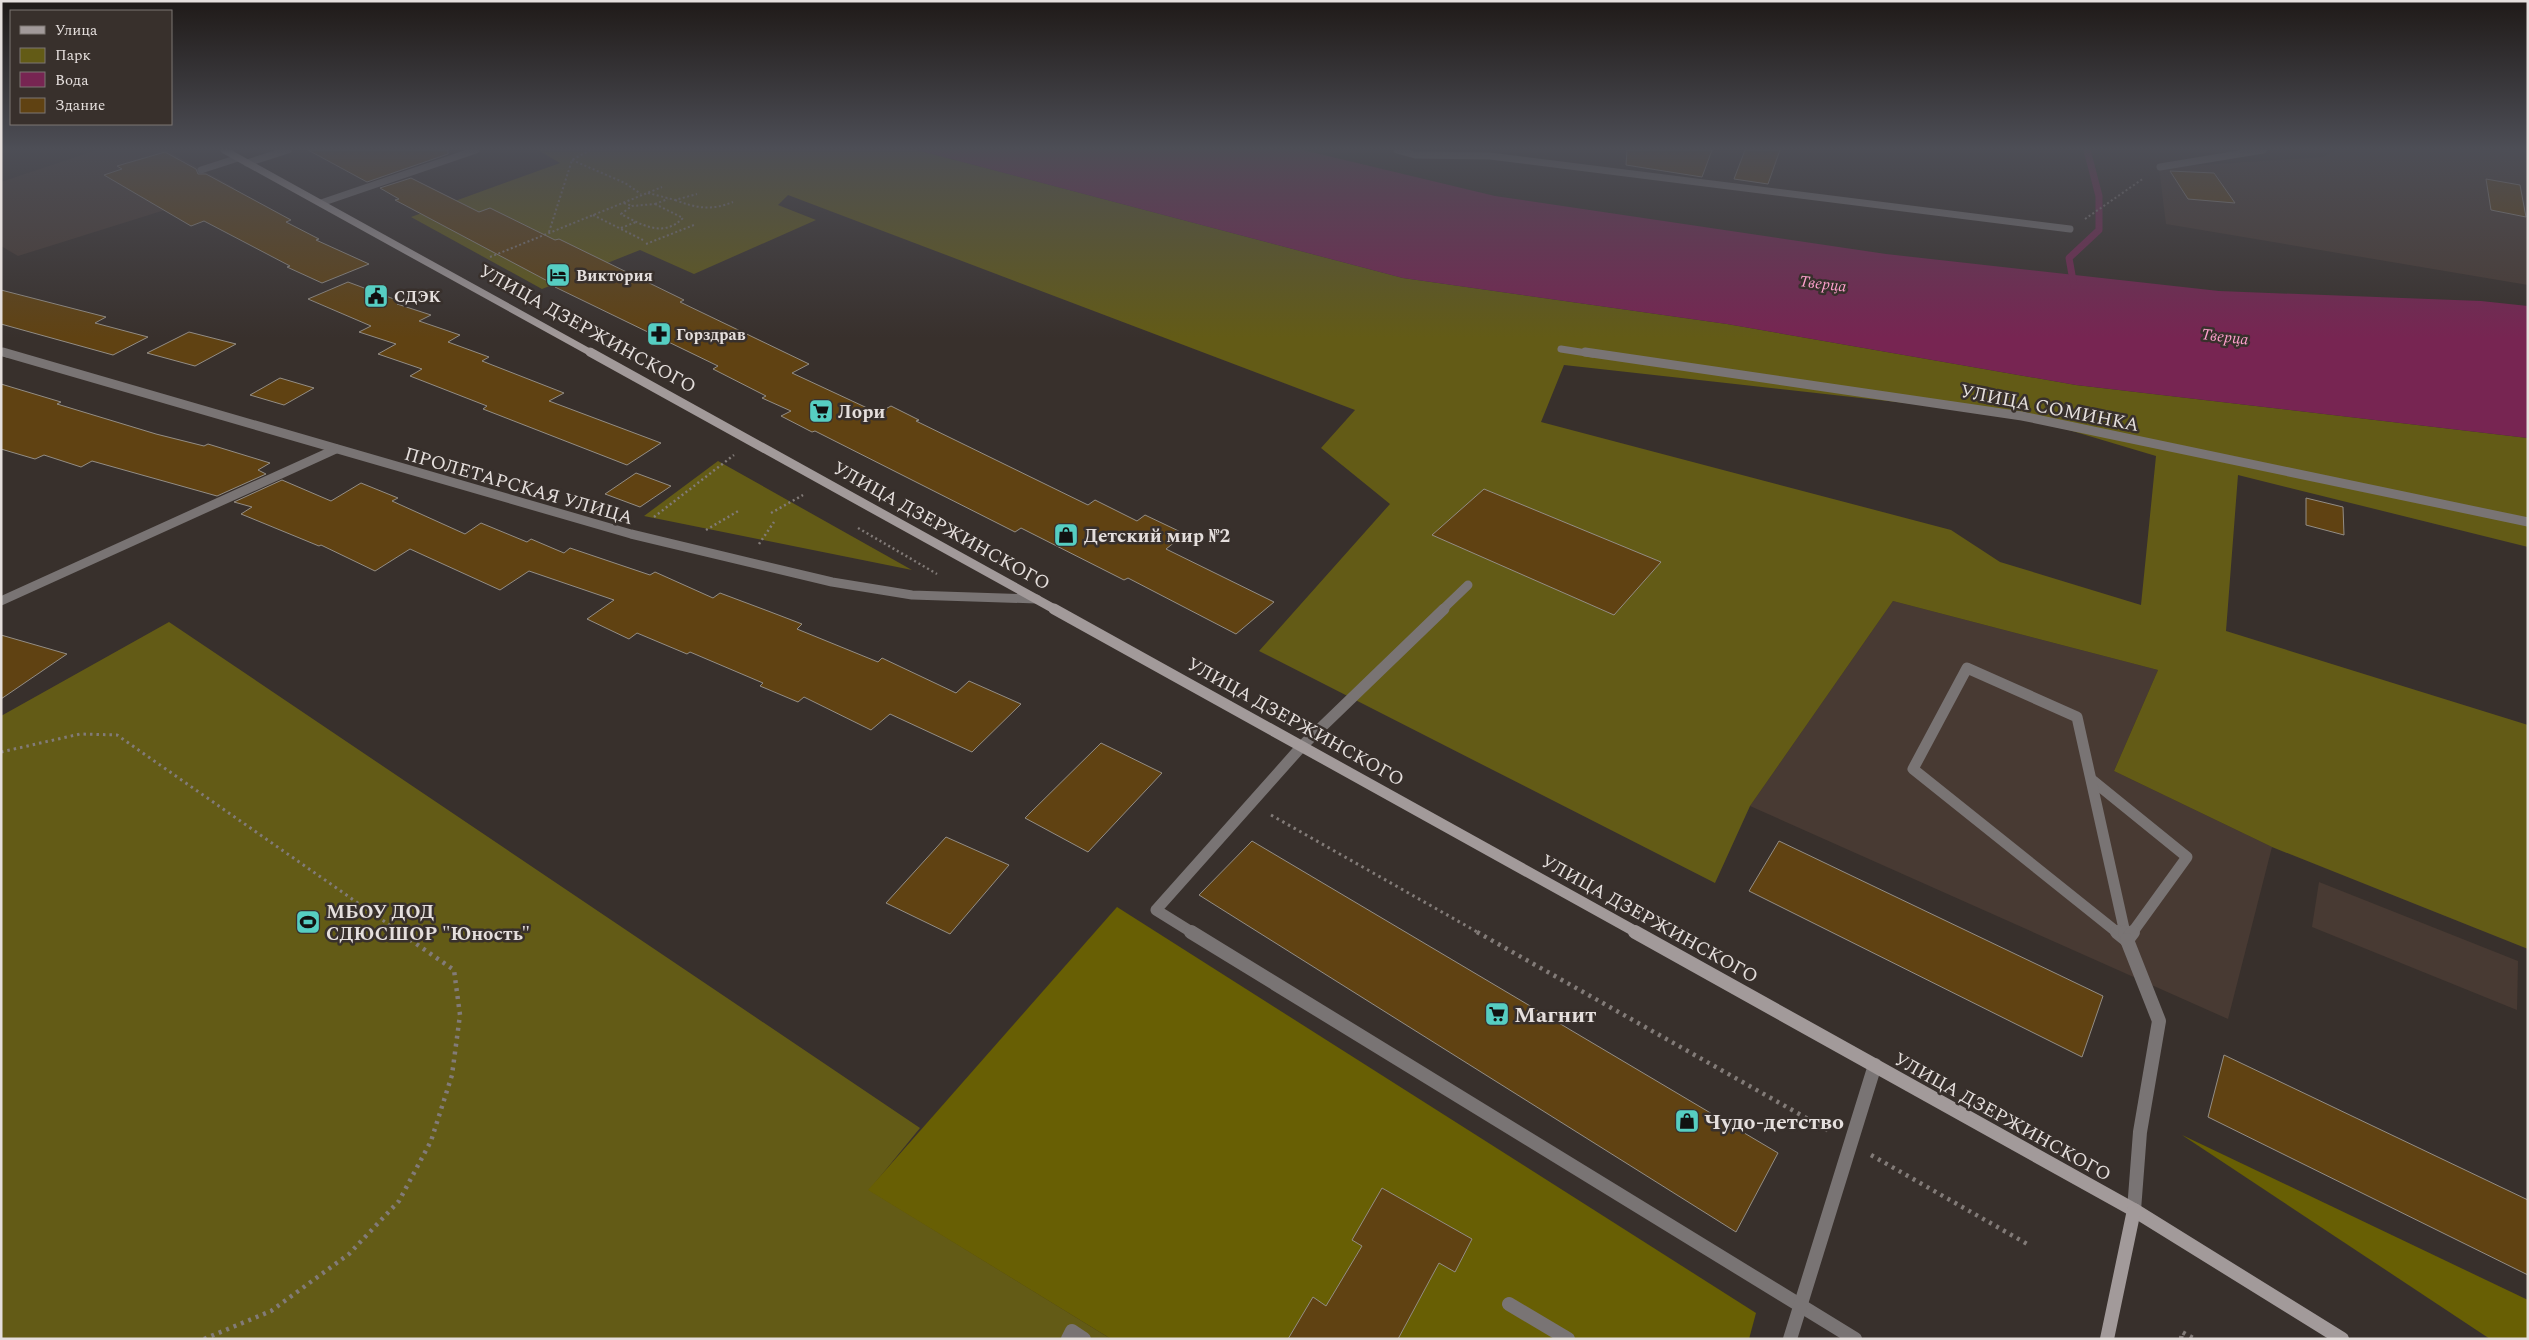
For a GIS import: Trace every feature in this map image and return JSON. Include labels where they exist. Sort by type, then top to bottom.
[{"type":"main road","name":"УЛИЦА ДЗЕРЖИНСКОГО","points":[[338,213],[1302,746],[2134,1210],[2342,1339]]},
{"type":"main road","points":[[2108,1339],[2134,1210]]},
{"type":"street","points":[[1939,213],[2070,229]]},
{"type":"street","name":"УЛИЦА СОМИНКА","points":[[1561,349],[2022,416],[2528,522]]},
{"type":"street","name":"ПРОЛЕТАРСКАЯ УЛИЦА","points":[[1,352],[631,534],[832,582],[912,595],[1037,599]]},
{"type":"street","points":[[1,601],[336,450]]},
{"type":"street","points":[[1468,585],[1302,746],[1156,910],[1855,1339]]},
{"type":"street","points":[[2127,940],[1912,769],[1967,668],[2077,717],[2127,940],[2159,1021],[2140,1132],[2134,1210]]},
{"type":"street","points":[[2092,780],[2187,857],[2127,940]]},
{"type":"street","points":[[1790,1339],[1799,1304],[1875,1065]]},
{"type":"street","points":[[1509,1304],[1568,1339]]},
{"type":"street","points":[[1068,1339],[1072,1332],[1084,1339]]},
{"type":"path","points":[[549,232],[555,213]]},
{"type":"path","points":[[490,258],[597,213]]},
{"type":"path","points":[[623,213],[621,214],[652,230],[679,224],[683,218],[672,213]]},
{"type":"path","points":[[2070,229],[2094,213]]},
{"type":"path","points":[[593,214],[643,240]]},
{"type":"path","points":[[621,229],[637,222]]},
{"type":"path","points":[[646,244],[694,225]]},
{"type":"path","points":[[671,227],[680,231]]},
{"type":"path","points":[[646,523],[734,455]]},
{"type":"path","points":[[771,513],[803,495]]},
{"type":"path","points":[[700,534],[740,510]]},
{"type":"path","points":[[758,546],[774,522]]},
{"type":"path","points":[[1,752],[80,734],[117,735],[454,970],[460,1014],[452,1075],[431,1141],[399,1201],[349,1254],[271,1311],[204,1339]]},
{"type":"path","points":[[1251,803],[2029,1245]]},
{"type":"path","points":[[2181,1339],[2182,1332],[2195,1339]]},
{"type":"shaded area","points":[[1,213],[157,213],[18,256],[1,246]]},
{"type":"shaded area","points":[[2165,213],[2528,213],[2528,285],[2166,224]]},
{"type":"shaded area","points":[[1893,601],[2158,670],[2114,771],[2272,847],[2228,1019],[1750,806]]},
{"type":"shaded area","points":[[2319,882],[2518,961],[2517,1010],[2312,927]]},
{"type":"shaded area","points":[[1117,907],[1756,1313],[1749,1339],[1111,1339],[868,1190]]},
{"type":"shaded area","points":[[2182,1135],[2528,1300],[2528,1339],[2490,1339]]},
{"type":"green space","points":[[423,213],[797,213],[816,220],[694,274],[640,250],[542,289],[411,217]]},
{"type":"green space","points":[[834,213],[1154,213],[1403,278],[1727,324],[2076,385],[2528,438],[2528,547],[2238,475],[2226,631],[2528,725],[2528,949],[2272,847],[2114,771],[2158,670],[1893,601],[1750,806],[1715,883],[1259,651],[1390,504],[1321,448],[1355,410]],"holes":[[[1564,365],[2022,416],[2156,456],[2141,605],[2000,562],[1951,530],[1541,422]]]},
{"type":"green space","points":[[718,461],[912,570],[644,516]]},
{"type":"green space","name":"МБОУ ДОД СДЮСШОР \"Юность\"","points":[[169,622],[920,1128],[869,1190],[1111,1339],[1,1339],[1,716]]},
{"type":"water","name":"Тверца","points":[[1154,213],[1606,213],[1886,254],[2219,291],[2481,301],[2528,306],[2528,438],[2076,385],[1727,324],[1403,278]]},
{"type":"building","points":[[168,213],[277,213],[291,220],[286,222],[319,239],[316,240],[369,264],[322,283],[287,267],[290,266],[204,221],[191,226]]},
{"type":"building","points":[[419,213],[499,213],[555,240],[559,239],[684,300],[680,302],[809,364],[792,373],[878,413],[891,406],[919,420],[916,421],[1088,505],[1095,500],[1137,521],[1145,515],[1185,534],[1166,549],[1274,602],[1236,634],[1128,578],[1124,580],[1021,528],[1015,532],[815,431],[812,432],[781,416],[791,411],[762,398],[766,396],[713,369],[718,366],[555,287],[557,286]]},
{"type":"building","points":[[2504,213],[2525,213],[2526,217]]},
{"type":"building","points":[[348,282],[402,302],[397,304],[431,315],[419,321],[460,335],[448,342],[489,357],[482,361],[564,393],[549,401],[661,443],[627,465],[483,409],[487,406],[410,376],[422,369],[378,354],[396,344],[359,332],[371,326],[308,299]]},
{"type":"building","points":[[1,290],[106,317],[95,323],[148,337],[113,355],[1,324]]},
{"type":"building","points":[[189,332],[236,344],[195,366],[147,353]]},
{"type":"building","points":[[280,378],[314,388],[284,405],[250,395]]},
{"type":"building","points":[[1,384],[61,402],[57,404],[156,434],[204,446],[208,444],[270,463],[258,470],[266,474],[217,496],[92,461],[81,467],[44,455],[35,459],[1,449]]},
{"type":"building","points":[[636,473],[671,486],[640,507],[605,494]]},
{"type":"building","points":[[282,480],[331,501],[361,483],[398,498],[392,501],[465,534],[481,523],[527,542],[531,539],[564,553],[570,548],[650,575],[655,572],[713,598],[720,593],[802,624],[797,629],[878,662],[882,658],[956,693],[969,681],[1021,704],[972,752],[890,714],[871,730],[804,697],[798,702],[760,686],[763,683],[690,652],[687,654],[637,633],[629,639],[587,619],[614,600],[529,571],[500,590],[410,549],[375,571],[321,545],[319,546],[241,514],[252,507],[234,502]]},
{"type":"building","points":[[1484,489],[1661,562],[1614,615],[1432,535]]},
{"type":"building","points":[[2306,498],[2343,507],[2344,535],[2306,525]]},
{"type":"building","points":[[1,635],[67,654],[1,699]]},
{"type":"building","points":[[1101,743],[1162,773],[1088,852],[1025,818]]},
{"type":"building","points":[[946,837],[1009,865],[950,934],[886,903]]},
{"type":"building","points":[[1252,841],[1778,1153],[1736,1232],[1199,895]]},
{"type":"building","points":[[1779,841],[2103,996],[2082,1057],[1749,891]]},
{"type":"building","points":[[2224,1055],[2528,1200],[2528,1275],[2208,1117]]},
{"type":"building","points":[[1382,1188],[1472,1239],[1455,1272],[1439,1263],[1398,1339],[1288,1339],[1313,1297],[1326,1306],[1362,1246],[1352,1240]]},
{"type":"waterway","points":[[2074,286],[2069,258],[2099,230],[2099,213]]},
{"type":"place","name":"Виктория","points":[[558,275]]},
{"type":"place","name":"СДЭК","points":[[376,296]]},
{"type":"place","name":"Горздрав","points":[[659,334]]},
{"type":"place","name":"Лори","points":[[821,411]]},
{"type":"place","name":"Детский мир №2","points":[[1066,535]]},
{"type":"place","name":"МБОУ ДОД СДЮСШОР \"Юность\"","points":[[308,922]]},
{"type":"place","name":"Магнит","points":[[1497,1014]]},
{"type":"place","name":"Чудо-детство","points":[[1687,1121]]}]
